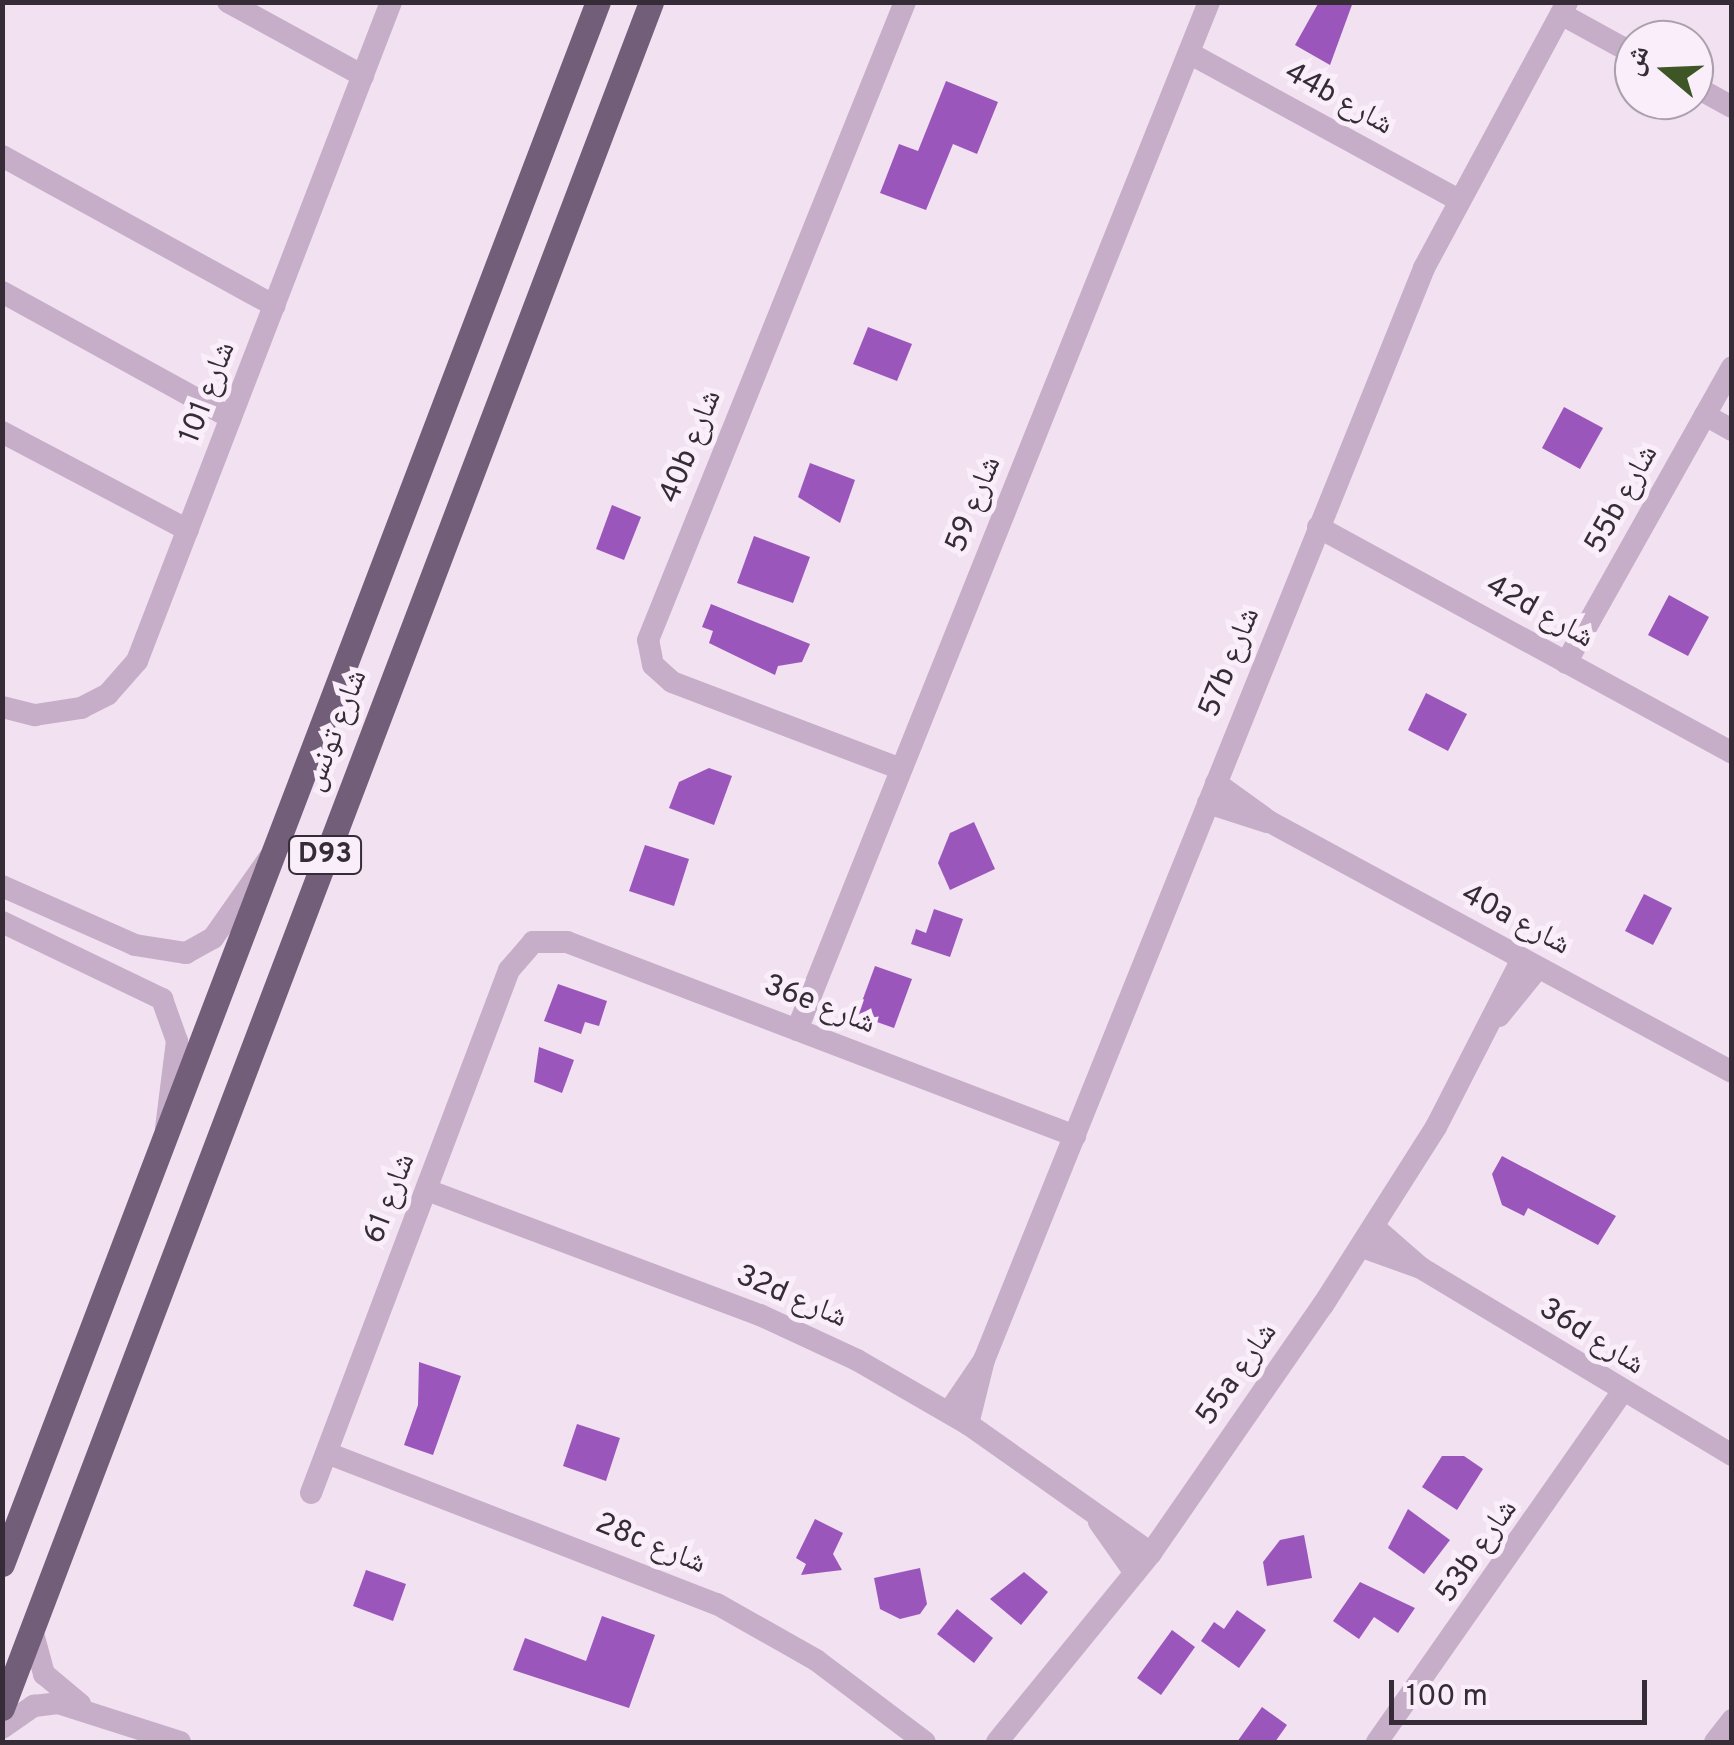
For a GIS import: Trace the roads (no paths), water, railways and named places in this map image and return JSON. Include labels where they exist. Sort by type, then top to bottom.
[{"type":"main road","name":"شارع تونس","points":[[2,1564],[598,2]]},
{"type":"main road","name":"شارع تونس","points":[[2,1708],[651,2]]},
{"type":"street","points":[[228,2],[363,76]]},
{"type":"street","name":"شارع 101","points":[[2,707],[66,712],[119,684],[137,661],[391,2]]},
{"type":"street","name":"40b شارع","points":[[901,770],[672,682],[653,665],[648,640],[905,2]]},
{"type":"street","name":"شارع 59","points":[[797,1030],[1210,2]]},
{"type":"street","points":[[1564,8],[1614,41]]},
{"type":"street","name":"57b شارع","points":[[959,1418],[1318,527],[1457,199],[1564,8]]},
{"type":"street","name":"44b شارع","points":[[1189,53],[1457,199]]},
{"type":"street","points":[[2,156],[275,306]]},
{"type":"street","points":[[2,292],[231,418]]},
{"type":"street","name":"55b شارع","points":[[1566,662],[1732,367]]},
{"type":"street","points":[[1705,415],[1732,430]]},
{"type":"street","points":[[2,432],[188,530]]},
{"type":"street","name":"42d شارع","points":[[1318,527],[1732,753]]},
{"type":"street","name":"40a شارع","points":[[1212,793],[1732,1072]]},
{"type":"street","points":[[2,886],[134,945],[186,953],[213,938],[270,857]]},
{"type":"street","points":[[2,922],[162,999],[176,1041],[166,1133]]},
{"type":"street","name":"36e شارع","points":[[542,938],[1075,1136]]},
{"type":"street","name":"شارع 61","points":[[311,1493],[509,970],[542,938]]},
{"type":"street","name":"55a شارع","points":[[997,1742],[1151,1552],[1368,1237],[1530,963]]},
{"type":"street","name":"32d شارع","points":[[427,1190],[760,1315],[959,1418],[1099,1522],[1151,1552]]},
{"type":"street","name":"36d شارع","points":[[1368,1237],[1622,1392],[1732,1454]]},
{"type":"street","name":"53b شارع","points":[[1376,1742],[1622,1392]]},
{"type":"street","name":"28c شارع","points":[[326,1453],[717,1604],[816,1660],[925,1742]]},
{"type":"street","name":"32d شارع","points":[[1099,1522],[1135,1573]]},
{"type":"street","points":[[32,1630],[44,1674],[82,1706]]},
{"type":"street","points":[[2,1728],[42,1703],[82,1706],[180,1742]]},
{"type":"street","points":[[1715,1742],[1732,1720]]}]
